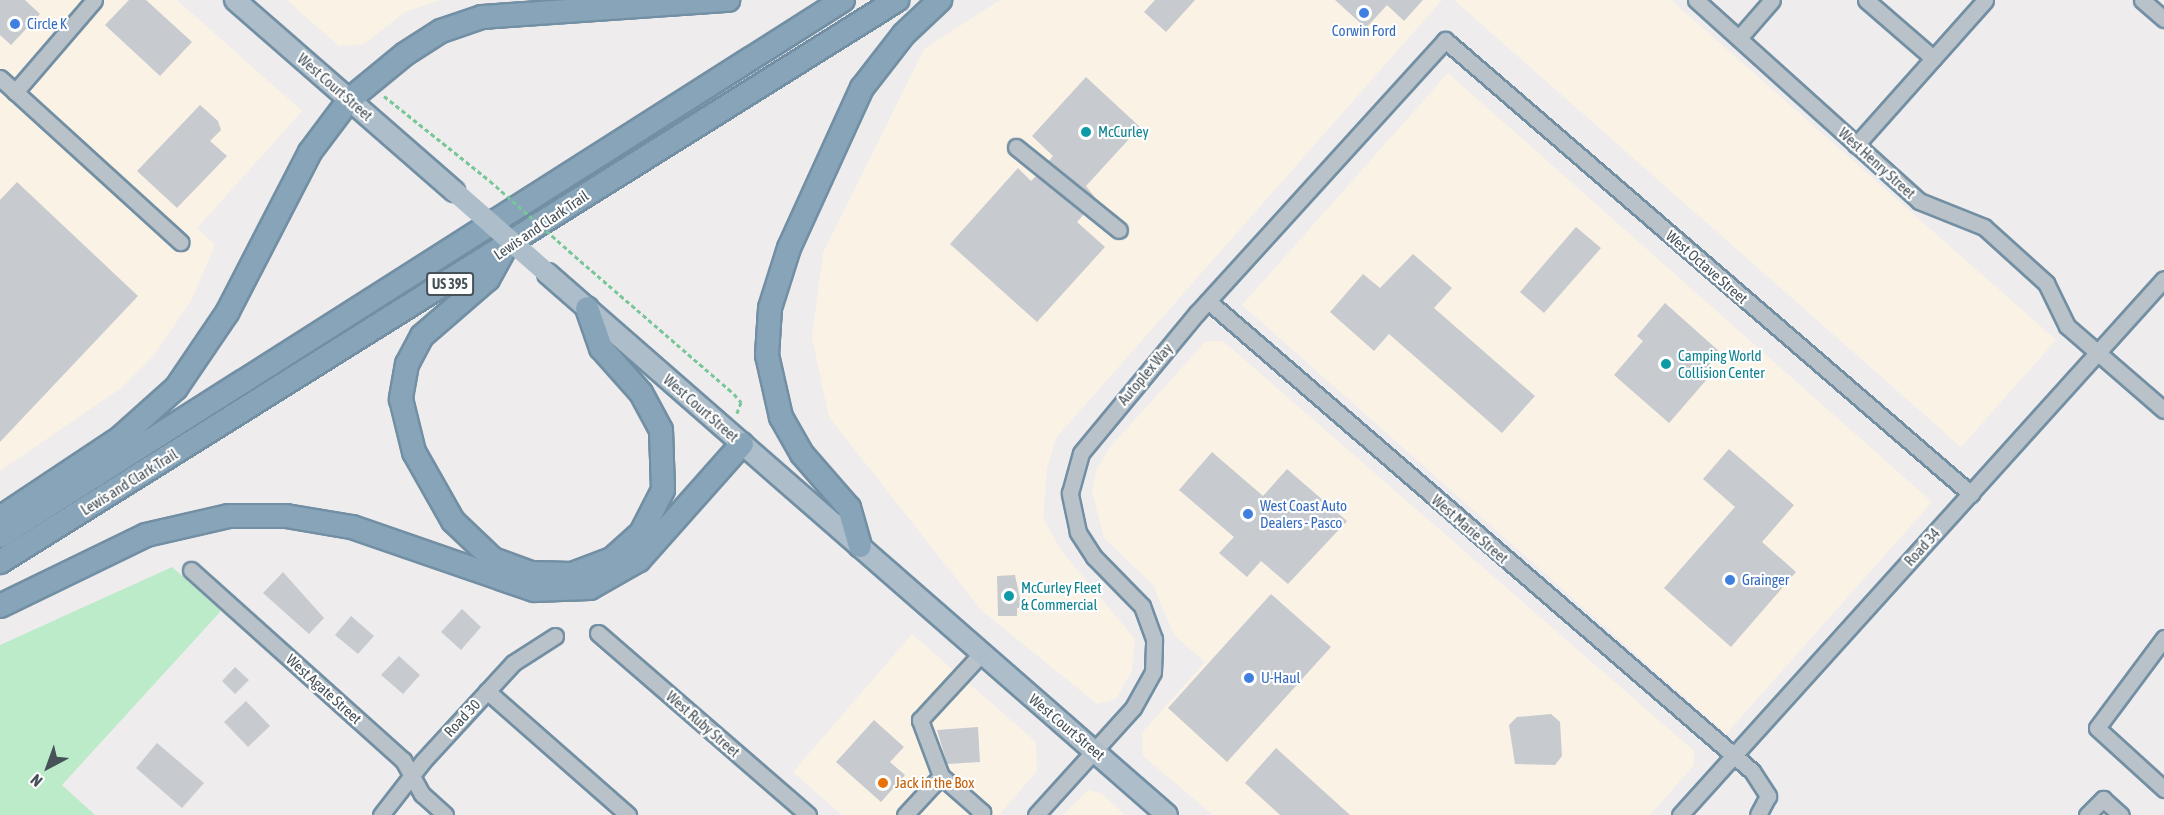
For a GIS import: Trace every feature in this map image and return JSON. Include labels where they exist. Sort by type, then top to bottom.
[{"type":"highway","points":[[0,518],[120,438],[193,368],[227,313],[300,168],[349,100],[422,41],[482,17],[728,0]]},
{"type":"highway","name":"Lewis and Clark Trail","points":[[0,537],[843,0]]},
{"type":"highway","name":"Lewis and Clark Trail","points":[[0,562],[504,251],[897,0]]},
{"type":"highway","points":[[860,546],[849,508],[802,454],[777,406],[766,355],[770,308],[789,248],[862,88],[904,34],[940,0]]},
{"type":"highway","points":[[504,251],[488,279],[422,336],[407,364],[401,399],[414,452],[453,521],[493,559],[531,573],[572,574],[612,559],[641,533],[663,490],[661,430],[641,393],[601,348],[587,308]]},
{"type":"highway","points":[[0,606],[146,535],[229,516],[286,516],[352,527],[534,591],[590,588],[639,560],[742,444]]},
{"type":"main road","name":"West Court Street","points":[[235,0],[1167,815]]},
{"type":"street","points":[[15,92],[94,0]]},
{"type":"street","name":"West Henry Street","points":[[1696,0],[1925,206],[1984,226],[2040,276],[2063,321],[2164,410]]},
{"type":"street","points":[[1739,38],[1772,0]]},
{"type":"street","points":[[1866,0],[1933,58]]},
{"type":"street","points":[[1856,145],[1985,0]]},
{"type":"street","points":[[2142,0],[2164,19]]},
{"type":"street","name":"Autoplex Way","points":[[1036,815],[1096,752],[1149,683],[1154,639],[1142,606],[1094,557],[1078,532],[1070,493],[1074,472],[1088,442],[1208,301],[1444,39]]},
{"type":"street","name":"West Octave Street","points":[[1444,39],[1971,494]]},
{"type":"street","points":[[0,78],[180,242]]},
{"type":"street","points":[[1016,147],[1119,230]]},
{"type":"street","name":"Road 34","points":[[1680,815],[2164,279]]},
{"type":"street","name":"West Marie Street","points":[[1208,301],[1764,783],[1768,796],[1758,815]]},
{"type":"street","name":"West Agate Street","points":[[191,570],[403,759],[422,794],[445,815]]},
{"type":"street","name":"West Ruby Street","points":[[598,633],[808,815]]},
{"type":"street","name":"Road 30","points":[[381,815],[487,691],[528,649],[555,636]]},
{"type":"street","points":[[2164,638],[2097,728],[2164,789]]},
{"type":"street","points":[[979,815],[982,812],[940,776],[920,720],[981,654]]},
{"type":"street","points":[[487,691],[628,815]]},
{"type":"street","points":[[905,815],[940,776]]},
{"type":"street","points":[[2087,815],[2103,799],[2121,815]]},
{"type":"path","points":[[382,95],[490,181],[734,394],[741,402],[737,413]]},
{"type":"shaded area","points":[[0,0],[177,0],[302,111],[197,228],[215,245],[192,299],[155,354],[121,388],[0,471]]},
{"type":"shaded area","points":[[287,0],[440,0],[405,12],[364,44],[339,46]]},
{"type":"shaded area","points":[[1000,0],[1442,0],[1056,438],[1047,468],[1043,517],[1060,549],[1135,639],[1132,671],[1116,699],[1097,704],[981,610],[829,417],[812,338],[823,253],[924,49]]},
{"type":"shaded area","points":[[1454,0],[1671,0],[2056,340],[1961,447]]},
{"type":"shaded area","points":[[1448,73],[1932,502],[1726,734],[1242,305]]},
{"type":"shaded area","points":[[1206,341],[1223,341],[1694,751],[1694,765],[1650,815],[1213,815],[1143,756],[1142,733],[1205,662],[1174,635],[1153,585],[1104,538],[1092,492],[1096,470],[1111,446]]},
{"type":"shaded area","points":[[912,634],[1036,742],[1037,771],[999,815],[842,815],[793,772]]},
{"type":"shaded area","points":[[1088,790],[1101,793],[1125,815],[1063,815]]},
{"type":"green space","points":[[172,567],[221,611],[62,785],[95,815],[0,815],[0,645]]},
{"type":"building","name":"Circle K","points":[[0,0],[25,0],[40,14],[11,45],[0,35]]},
{"type":"building","points":[[129,0],[146,0],[192,42],[160,76],[105,25]]},
{"type":"building","points":[[1155,0],[1195,0],[1166,32],[1144,12]]},
{"type":"building","name":"Corwin Ford","points":[[1335,0],[1423,0],[1404,21],[1387,5],[1366,28]]},
{"type":"building","name":"McCurley","points":[[1086,77],[1140,127],[1086,186],[1097,200],[1049,161],[1053,156],[1032,136]]},
{"type":"building","points":[[200,105],[218,121],[221,130],[210,141],[227,156],[177,208],[137,171]]},
{"type":"building","points":[[1018,168],[1031,181],[1036,176],[1084,214],[1077,222],[1105,247],[1037,322],[950,244]]},
{"type":"building","points":[[17,182],[138,296],[0,442],[0,200]]},
{"type":"building","points":[[1576,227],[1601,248],[1544,313],[1520,292]]},
{"type":"building","points":[[1413,254],[1452,288],[1434,308],[1535,396],[1502,433],[1389,334],[1374,351],[1330,312],[1363,274],[1380,288]]},
{"type":"building","name":"Camping World Collision Center","points":[[1665,303],[1720,352],[1702,373],[1708,378],[1669,423],[1614,375],[1643,341],[1637,336]]},
{"type":"building","name":"Grainger","points":[[1729,449],[1794,505],[1762,542],[1796,572],[1731,647],[1664,588],[1735,507],[1703,479]]},
{"type":"building","points":[[1212,452],[1263,496],[1287,469],[1347,521],[1288,584],[1261,561],[1247,577],[1219,553],[1234,537],[1179,490]]},
{"type":"building","points":[[283,572],[324,618],[309,634],[263,593]]},
{"type":"building","name":"McCurley Fleet & Commercial","points":[[1015,575],[1022,608],[1017,608],[1017,616],[998,616],[997,576]]},
{"type":"building","name":"U-Haul","points":[[1271,594],[1331,647],[1227,762],[1168,708]]},
{"type":"building","points":[[462,609],[481,627],[461,650],[441,632]]},
{"type":"building","points":[[351,616],[374,636],[358,654],[335,635]]},
{"type":"building","points":[[399,656],[420,675],[403,694],[381,675]]},
{"type":"building","points":[[235,667],[249,680],[235,694],[222,681]]},
{"type":"building","points":[[246,701],[270,726],[248,747],[224,722]]},
{"type":"building","points":[[1551,714],[1560,722],[1562,756],[1555,765],[1515,764],[1509,725],[1517,717]]},
{"type":"building","points":[[874,720],[904,747],[890,762],[905,775],[881,802],[836,762]]},
{"type":"building","points":[[978,727],[980,762],[947,764],[937,730]]},
{"type":"building","points":[[157,743],[204,783],[182,808],[136,768]]},
{"type":"building","points":[[1276,748],[1350,815],[1280,815],[1245,783]]},
{"type":"place","name":"Corwin Ford","points":[[1364,13]]},
{"type":"place","name":"Circle K","points":[[15,24]]},
{"type":"place","name":"McCurley","points":[[1086,132]]},
{"type":"place","name":"Camping World Collision Center","points":[[1666,364]]},
{"type":"place","name":"West Coast Auto Dealers - Pasco","points":[[1248,514]]},
{"type":"place","name":"Grainger","points":[[1730,580]]},
{"type":"place","name":"McCurley Fleet & Commercial","points":[[1009,596]]},
{"type":"place","name":"U-Haul","points":[[1249,678]]},
{"type":"place","name":"Jack in the Box","points":[[883,783]]}]
